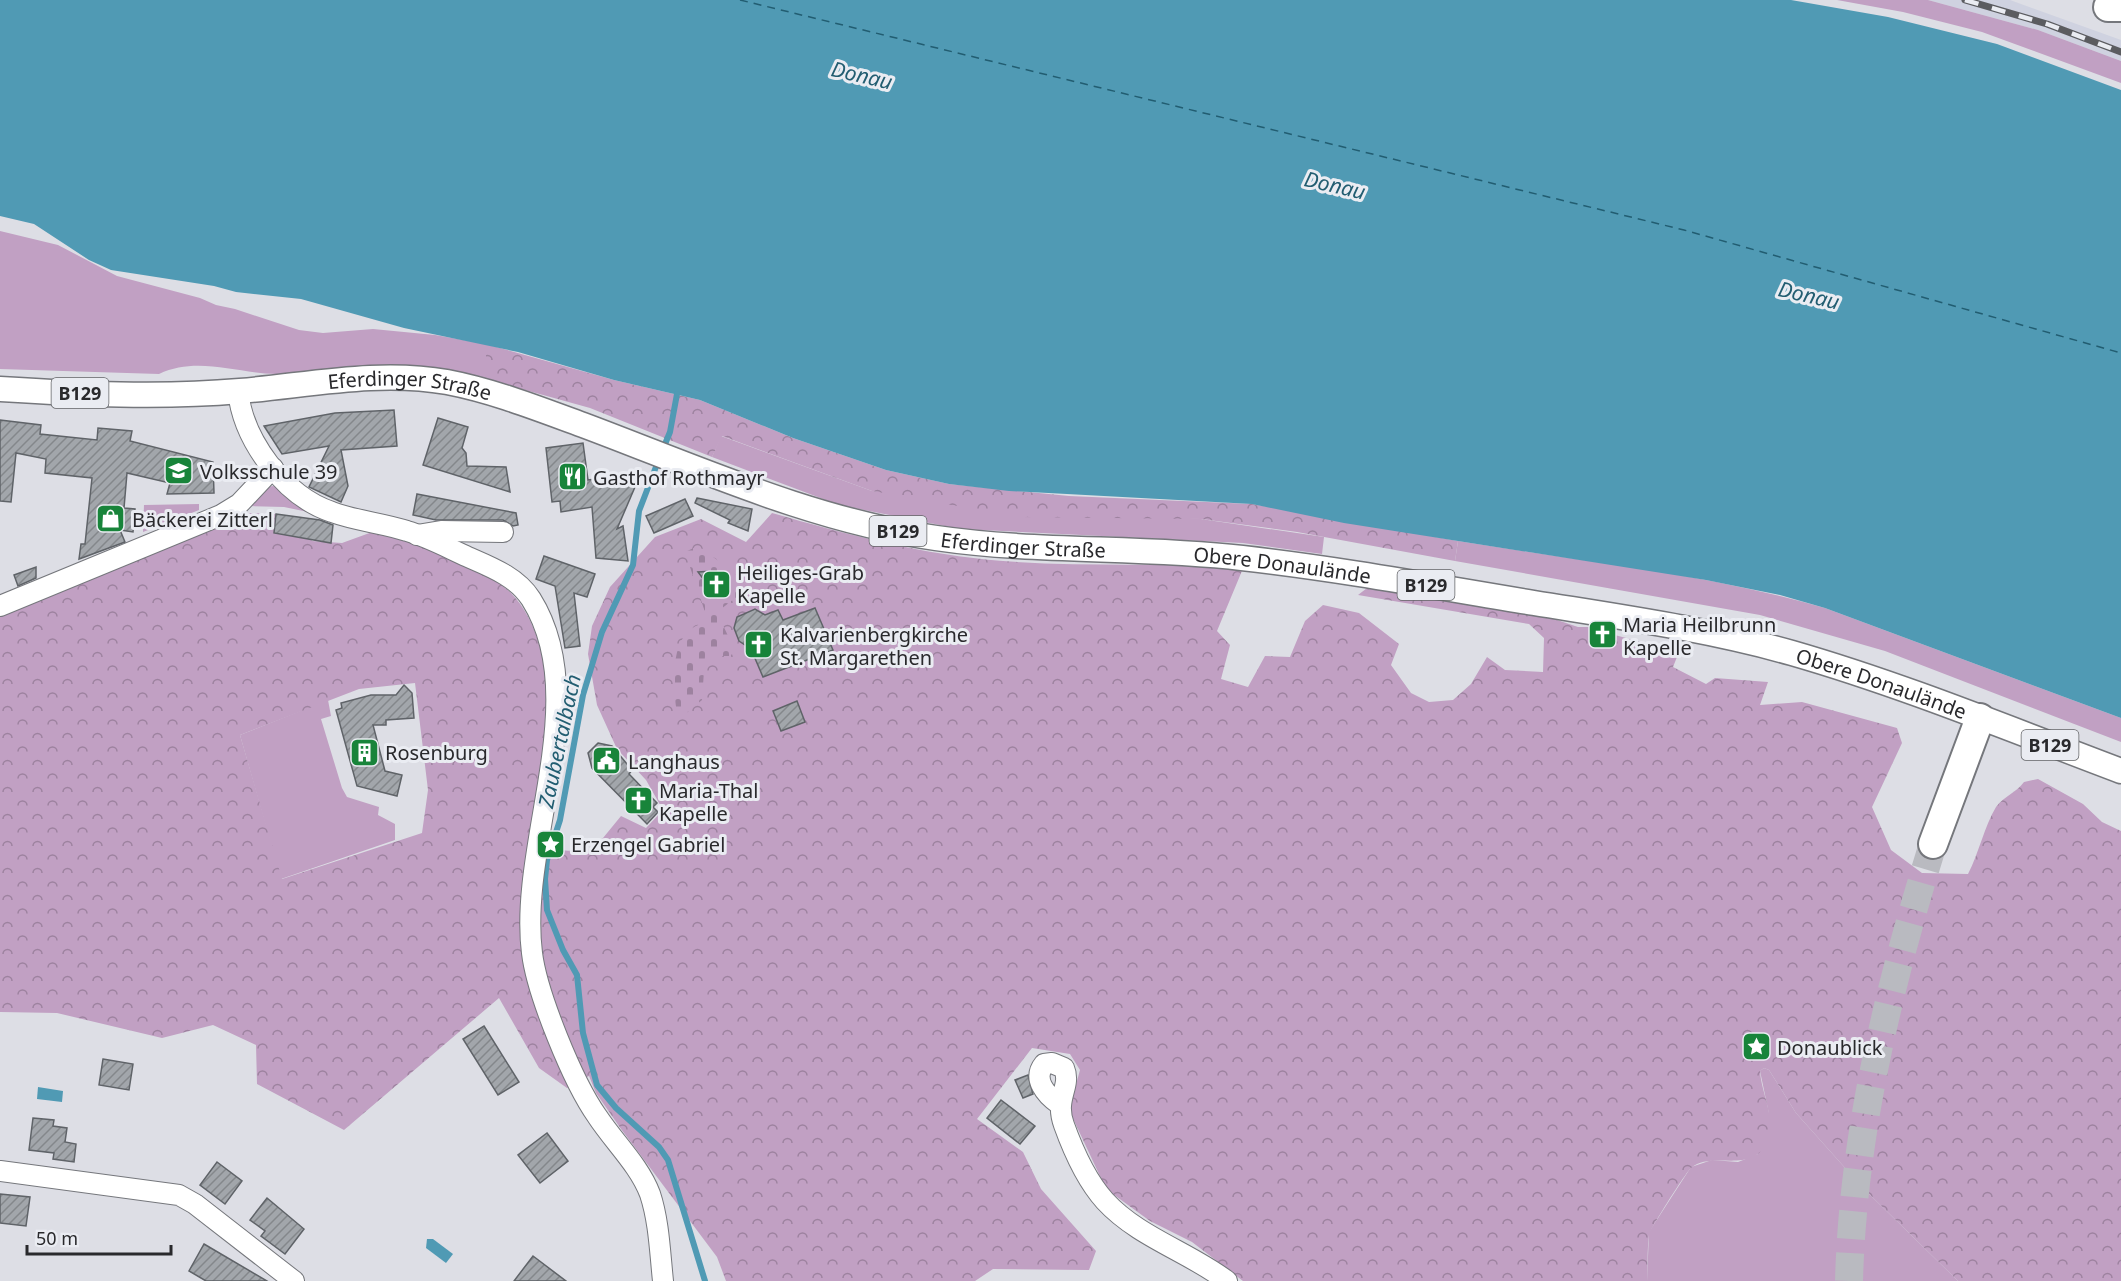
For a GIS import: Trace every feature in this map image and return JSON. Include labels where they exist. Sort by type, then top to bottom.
[{"type":"highway","points":[[1933,844],[1980,718]]},
{"type":"main road","name":"Eferdinger Straße","points":[[0,389],[160,395],[238,391],[354,378],[406,378],[448,382],[518,402],[811,509],[916,535],[1008,547],[1135,551]]},
{"type":"main road","name":"Obere Donaulände","points":[[1135,551],[1197,553],[1292,564],[1637,620],[1732,638],[1838,667],[2121,771]]},
{"type":"street","points":[[238,391],[247,429],[273,468],[292,488],[329,511],[417,535],[493,568],[514,581],[532,602],[544,628],[553,672],[556,717],[534,866],[530,934],[533,963],[549,1013],[588,1103],[637,1169],[649,1192],[663,1281]]},
{"type":"street","points":[[0,606],[221,515],[239,504],[273,468]]},
{"type":"street","points":[[417,535],[441,531],[503,532]]},
{"type":"street","points":[[1059,1104],[1069,1140],[1104,1200],[1152,1236],[1227,1281]]},
{"type":"street","points":[[0,1171],[142,1188],[184,1197],[294,1281]]},
{"type":"shaded area","points":[[1928,0],[2010,0],[2121,40],[2121,61],[2038,30]]},
{"type":"green space","points":[[1837,0],[1928,0],[2038,30],[2121,61],[2121,83],[1982,32],[1903,12]]},
{"type":"green space","points":[[0,231],[58,245],[117,276],[200,298],[299,330],[323,333],[373,329],[435,335],[486,344],[486,379],[432,369],[391,365],[289,374],[202,366],[188,366],[159,374],[0,369]]},
{"type":"green space","points":[[486,344],[614,380],[700,400],[793,438],[886,470],[949,484],[1069,496],[1252,504],[1458,541],[1455,561],[1297,532],[1201,519],[1020,517],[872,491],[722,436],[712,457],[590,408],[486,379]]},
{"type":"green space","points":[[721,436],[872,491],[1201,519],[1324,537],[1322,554],[1243,543],[960,529],[839,505],[712,457]]},
{"type":"green space","points":[[273,486],[313,513],[284,507],[248,506],[268,487]]},
{"type":"green space","points":[[199,504],[199,510],[143,532],[144,505]]},
{"type":"green space","points":[[772,513],[887,543],[974,558],[1063,564],[1244,566],[1217,631],[1230,645],[1221,679],[1248,687],[1265,656],[1290,657],[1305,621],[1323,605],[1359,613],[1399,644],[1391,665],[1411,693],[1429,702],[1453,700],[1471,684],[1487,657],[1505,670],[1543,672],[1544,638],[1529,624],[1358,595],[1371,585],[1524,609],[1578,627],[1595,627],[1593,641],[1610,643],[1611,634],[1679,652],[1673,667],[1706,684],[1715,678],[1768,682],[1760,705],[1802,702],[1897,728],[1902,743],[1872,807],[1891,850],[1922,873],[1968,874],[1996,807],[2024,782],[2038,779],[2083,804],[2102,822],[2121,831],[2121,1281],[1958,1281],[1863,1188],[1796,1113],[1769,1070],[1764,1068],[1760,1071],[1769,1114],[1770,1131],[1762,1150],[1753,1157],[1743,1160],[1710,1161],[1691,1168],[1668,1201],[1649,1235],[1647,1281],[1243,1281],[1192,1242],[1150,1221],[1106,1189],[1069,1110],[1080,1070],[1070,1054],[1032,1048],[977,1119],[1023,1152],[1041,1189],[1096,1251],[1089,1270],[993,1269],[975,1281],[726,1281],[717,1257],[621,1129],[596,1093],[589,1076],[567,1088],[539,1068],[499,998],[344,1130],[257,1084],[256,1045],[213,1025],[162,1038],[57,1013],[0,1012],[0,615],[239,515],[276,514],[274,533],[311,538],[312,541],[342,543],[375,531],[466,564],[484,573],[511,593],[522,606],[537,637],[542,653],[547,688],[545,736],[532,831],[546,844],[560,850],[594,849],[621,816],[646,828],[663,810],[646,780],[617,749],[597,705],[588,654],[592,626],[610,587],[655,537],[701,519],[746,542]],"holes":[[[415,683],[428,790],[422,833],[282,879],[240,735],[359,689]]]},
{"type":"green space","points":[[1458,541],[1689,577],[1825,608],[2121,718],[2121,742],[1885,651],[1760,615],[1455,561]]},
{"type":"green space","points":[[698,546],[731,570],[748,588],[721,609],[729,619],[722,623],[735,651],[730,656],[705,656],[702,700],[678,720],[674,672],[679,647],[691,629],[708,621],[685,552]]},
{"type":"green space","points":[[328,700],[331,716],[321,719],[342,788],[347,797],[379,807],[378,815],[395,824],[395,840],[281,879],[240,735]]},
{"type":"green space","points":[[1764,1068],[1769,1070],[1796,1113],[1863,1188],[1958,1281],[1647,1281],[1649,1232],[1691,1167],[1712,1160],[1738,1162],[1758,1154],[1769,1114],[1760,1071]]},
{"type":"water","name":"Donau","points":[[0,0],[1791,0],[1888,17],[1997,44],[2121,90],[2121,718],[1825,608],[1780,595],[1706,580],[1344,523],[1252,504],[1009,491],[949,484],[886,470],[793,438],[700,400],[614,380],[518,352],[404,328],[301,299],[236,292],[214,286],[111,270],[89,260],[34,224],[0,216]]},
{"type":"water","points":[[38,1087],[63,1091],[62,1102],[37,1099]]},
{"type":"water","points":[[427,1239],[433,1239],[453,1254],[446,1263],[426,1248]]},
{"type":"building","points":[[394,410],[397,446],[341,450],[348,486],[341,502],[309,487],[329,446],[282,454],[264,426],[335,413]]},
{"type":"building","points":[[438,418],[468,427],[462,448],[466,453],[467,466],[506,467],[510,492],[423,465]]},
{"type":"building","points":[[0,420],[41,425],[40,434],[97,440],[98,428],[132,431],[130,441],[213,462],[214,493],[167,494],[170,483],[127,473],[124,508],[135,509],[133,532],[120,530],[125,542],[79,559],[81,544],[85,544],[92,478],[45,473],[46,459],[16,453],[11,502],[0,501]]},
{"type":"building","name":"Gasthof Rothmayr","points":[[583,443],[588,480],[641,473],[617,529],[623,526],[628,561],[596,558],[592,507],[561,512],[560,501],[552,502],[546,448]]},
{"type":"building","points":[[417,494],[516,513],[518,525],[513,526],[503,520],[436,520],[413,515]]},
{"type":"building","points":[[697,498],[752,509],[748,531],[728,523],[730,520],[695,503]]},
{"type":"building","points":[[685,499],[693,516],[654,533],[646,516]]},
{"type":"building","points":[[276,514],[320,520],[333,525],[331,543],[274,533]]},
{"type":"building","points":[[544,556],[595,574],[587,597],[574,593],[580,646],[565,648],[555,586],[536,579]]},
{"type":"building","points":[[36,567],[36,578],[18,586],[14,575]]},
{"type":"building","name":"Heiliges-Grab Kapelle","points":[[716,571],[727,587],[716,596],[698,572]]},
{"type":"building","points":[[815,608],[833,650],[763,677],[751,649],[739,641],[734,628],[737,617],[755,609],[765,615],[778,610],[783,620]]},
{"type":"building","name":"Rosenburg","points":[[404,685],[412,693],[414,718],[386,720],[386,725],[373,725],[385,771],[402,775],[397,796],[357,786],[336,710],[342,708],[341,703],[371,695],[396,695]]},
{"type":"building","points":[[797,701],[805,722],[781,731],[773,711]]},
{"type":"building","points":[[598,743],[612,746],[632,770],[629,774],[657,803],[653,807],[658,812],[647,824],[592,768],[588,753]]},
{"type":"building","points":[[484,1026],[519,1082],[498,1095],[463,1039]]},
{"type":"building","points":[[103,1059],[133,1064],[129,1090],[99,1085]]},
{"type":"building","points":[[1028,1075],[1033,1094],[1023,1098],[1015,1080]]},
{"type":"building","points":[[1001,1100],[1035,1126],[1020,1144],[987,1118]]},
{"type":"building","points":[[33,1118],[54,1120],[53,1126],[67,1128],[65,1142],[76,1144],[74,1162],[53,1159],[54,1153],[29,1150]]},
{"type":"building","points":[[547,1133],[568,1161],[540,1183],[518,1155]]},
{"type":"building","points":[[217,1162],[242,1181],[225,1204],[200,1185]]},
{"type":"building","points":[[0,1194],[30,1197],[26,1226],[0,1223]]},
{"type":"building","points":[[267,1198],[304,1229],[285,1254],[261,1236],[265,1231],[250,1220]]},
{"type":"building","points":[[204,1244],[267,1281],[206,1281],[189,1271]]},
{"type":"building","points":[[533,1256],[566,1281],[514,1281]]},
{"type":"waterway","name":"Zaubertalbach","points":[[663,449],[670,432],[677,394]]},
{"type":"waterway","name":"Zaubertalbach","points":[[659,459],[639,511],[633,565],[602,632],[583,695],[560,820],[547,860],[545,879],[547,910],[563,950],[577,975],[583,1033],[597,1085],[616,1108],[659,1147],[668,1160],[705,1281]]},
{"type":"ferry route","points":[[740,0],[1684,230],[2121,353]]},
{"type":"tunnel","points":[[1849,1281],[1858,1170],[1876,1060],[1902,951],[1933,844]]},
{"type":"railway","points":[[1965,0],[2047,24],[2121,52]]},
{"type":"place","name":"Volksschule 39","points":[[179,471]]},
{"type":"place","name":"Gasthof Rothmayr","points":[[572,477]]},
{"type":"place","name":"Bäckerei Zitterl","points":[[111,519]]},
{"type":"place","name":"Heiliges-Grab Kapelle","points":[[716,584]]},
{"type":"place","name":"Maria Heilbrunn Kapelle","points":[[1602,635]]},
{"type":"place","name":"Kalvarienbergkirche St. Margarethen","points":[[759,645]]},
{"type":"place","name":"Rosenburg","points":[[364,752]]},
{"type":"place","name":"Langhaus","points":[[607,761]]},
{"type":"place","name":"Maria-Thal Kapelle","points":[[638,801]]},
{"type":"place","name":"Erzengel Gabriel","points":[[550,844]]},
{"type":"place","name":"Donaublick","points":[[1756,1047]]}]
